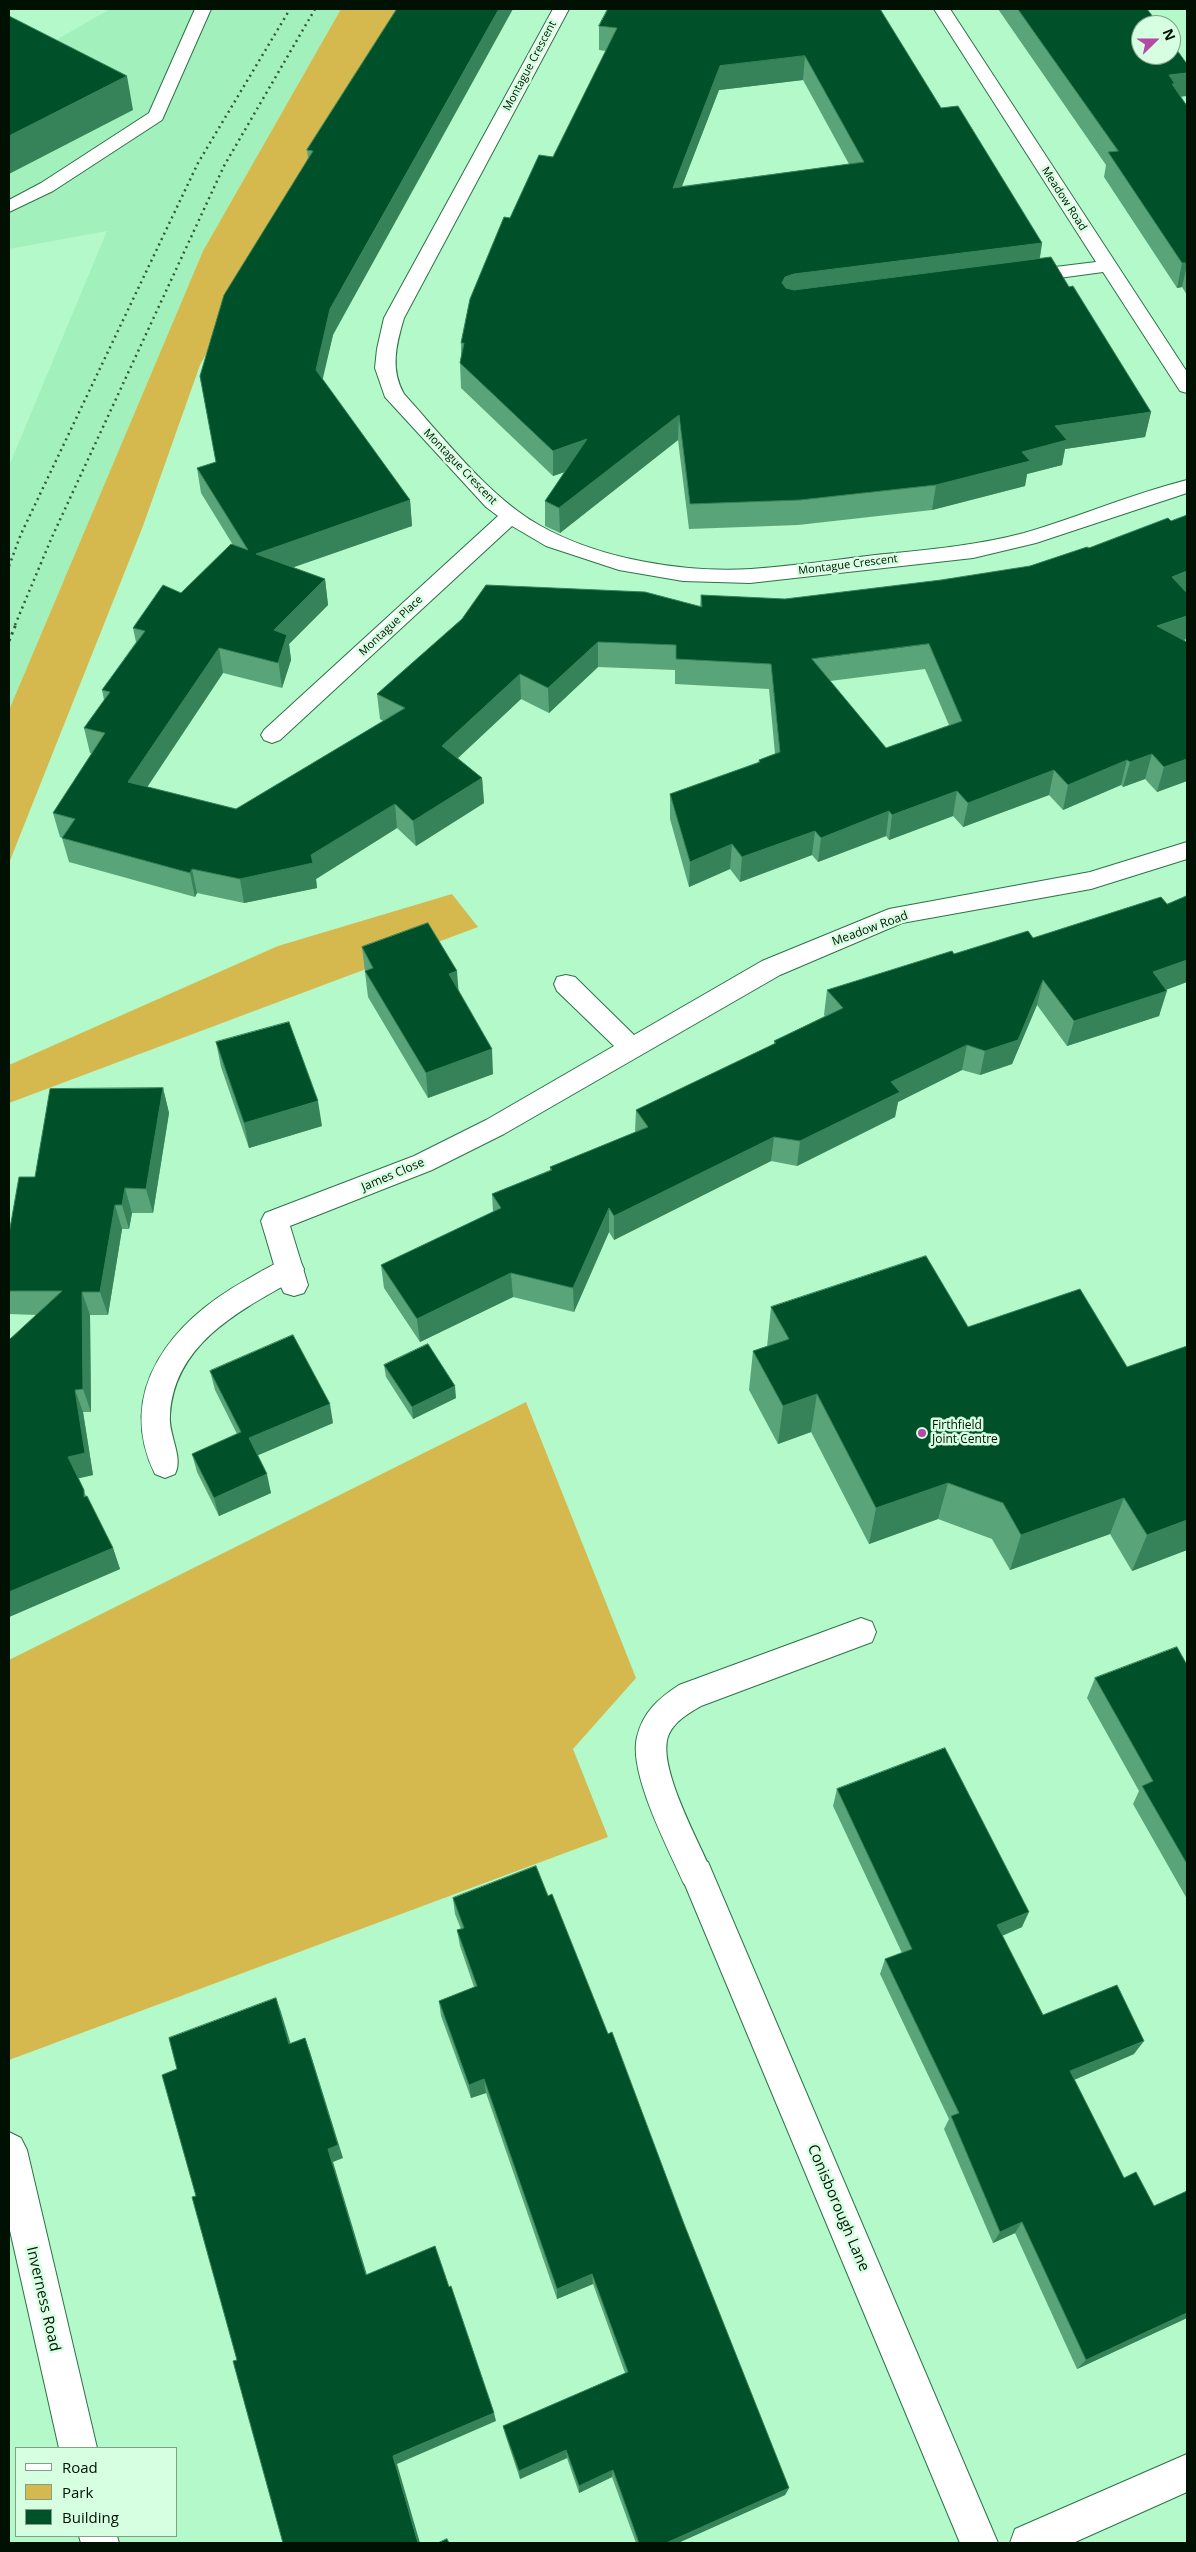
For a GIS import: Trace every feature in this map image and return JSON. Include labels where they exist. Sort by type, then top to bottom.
[{"type":"street","points":[[9,207],[47,187],[156,116],[203,9]]},
{"type":"street","name":"Montague Crescent","points":[[561,9],[394,318],[387,343],[384,368],[386,383],[395,397],[478,487],[510,516],[552,541],[619,563],[683,574],[750,576],[1001,545],[1056,530],[1136,501],[1187,486]]},
{"type":"street","name":"Meadow Road","points":[[942,9],[1187,387]]},
{"type":"street","points":[[1009,279],[1107,266]]},
{"type":"street","name":"Montague Place","points":[[272,735],[510,516]]},
{"type":"street","name":"Meadow Road","points":[[566,1087],[631,1047],[771,968],[898,915],[1091,880],[1187,850]]},
{"type":"street","points":[[566,984],[631,1047]]},
{"type":"street","name":"James Close","points":[[165,1465],[155,1430],[158,1394],[171,1360],[194,1330],[226,1306],[292,1277],[275,1221],[423,1163],[495,1127],[566,1087]]},
{"type":"street","name":"Conisborough Lane","points":[[861,1632],[690,1695],[675,1704],[661,1717],[653,1734],[650,1753],[653,1771],[666,1808],[696,1873],[979,2543]]},
{"type":"street","name":"Inverness Road","points":[[9,2150],[78,2447]]},
{"type":"street","points":[[1029,2543],[1187,2473]]},
{"type":"shaded area","points":[[110,9],[341,9],[203,251],[9,710],[9,466],[107,231],[9,249],[9,67]]},
{"type":"green space","points":[[341,9],[404,9],[258,259],[200,365],[143,526],[9,863],[9,710],[203,251]]},
{"type":"green space","points":[[452,894],[478,927],[9,1103],[9,1065],[278,946]]},
{"type":"green space","points":[[526,1402],[636,1678],[573,1749],[608,1837],[9,2060],[9,1660]]},
{"type":"building","points":[[397,9],[499,9],[330,309],[316,370],[410,500],[256,554],[325,579],[274,630],[287,635],[278,663],[219,648],[128,782],[236,809],[405,708],[377,694],[462,619],[486,585],[645,592],[702,607],[701,595],[785,599],[941,580],[1030,566],[1087,547],[1089,548],[1168,518],[1171,521],[1187,515],[1187,571],[1172,577],[1187,593],[1187,616],[1157,626],[1187,642],[1187,759],[1164,767],[1152,754],[1130,762],[1127,760],[1068,785],[1054,770],[968,803],[957,791],[892,815],[889,811],[821,838],[815,831],[742,857],[732,844],[690,862],[670,794],[760,762],[759,760],[780,752],[771,664],[676,659],[676,645],[598,642],[548,688],[520,674],[442,746],[482,778],[413,821],[395,804],[311,855],[313,863],[240,879],[192,869],[190,873],[62,838],[75,819],[53,813],[105,733],[84,728],[110,692],[102,690],[145,631],[133,628],[163,585],[181,593],[231,544],[248,550],[197,468],[216,462],[200,376],[224,295],[313,151],[307,150]],"holes":[[[929,644],[962,721],[886,748],[812,659]]]},
{"type":"building","points":[[608,9],[880,9],[941,108],[958,106],[1042,243],[794,274],[785,277],[782,283],[786,288],[794,290],[1051,257],[1069,287],[1073,286],[1151,412],[1055,426],[1067,440],[1022,452],[1030,461],[936,485],[800,500],[690,504],[679,415],[559,508],[545,501],[587,439],[553,451],[460,363],[464,343],[461,343],[470,299],[504,217],[510,218],[539,155],[553,157],[617,28],[599,26]],"holes":[[[805,56],[864,162],[673,188],[720,66]]]},
{"type":"building","points":[[1018,9],[1147,9],[1152,15],[1131,15],[1131,65],[1181,65],[1181,56],[1187,64],[1187,73],[1169,75],[1175,84],[1172,84],[1187,106],[1187,263],[1182,263],[1108,152],[1118,151]]},
{"type":"building","points":[[9,16],[127,76],[9,136]]},
{"type":"building","points":[[1187,896],[1187,960],[1153,972],[1167,991],[1074,1021],[1043,980],[1018,1040],[985,1051],[967,1045],[891,1082],[900,1092],[800,1141],[774,1137],[614,1216],[609,1208],[573,1288],[511,1273],[417,1319],[381,1265],[501,1208],[492,1194],[552,1170],[550,1167],[648,1127],[636,1110],[776,1043],[774,1041],[843,1008],[827,990],[952,951],[954,954],[1028,931],[1033,938],[1161,897],[1167,904]]},
{"type":"building","points":[[428,923],[457,971],[449,974],[492,1049],[426,1073],[365,971],[373,968],[362,947]]},
{"type":"building","points":[[289,1022],[318,1101],[244,1123],[216,1042]]},
{"type":"building","points":[[163,1088],[146,1189],[125,1188],[122,1205],[115,1205],[100,1292],[82,1292],[83,1389],[75,1390],[85,1453],[68,1457],[84,1490],[84,1497],[87,1496],[113,1548],[9,1592],[9,1340],[62,1291],[9,1291],[9,1234],[19,1177],[35,1177],[50,1089]]},
{"type":"building","name":"Firthfield Joint Centre","points":[[926,1256],[968,1327],[1080,1289],[1127,1367],[1187,1346],[1187,1520],[1147,1535],[1124,1498],[1021,1535],[1003,1503],[948,1483],[876,1508],[817,1394],[783,1406],[753,1351],[789,1339],[771,1307]]},
{"type":"building","points":[[293,1335],[330,1404],[249,1438],[267,1474],[214,1498],[192,1454],[241,1432],[210,1371]]},
{"type":"building","points":[[428,1344],[455,1386],[412,1407],[384,1365]]},
{"type":"building","points":[[1177,1647],[1187,1665],[1187,1864],[1142,1786],[1153,1781],[1095,1678]]},
{"type":"building","points":[[945,1748],[1029,1912],[997,1925],[1043,2015],[1117,1985],[1144,2041],[1070,2071],[1124,2178],[1136,2172],[1154,2206],[1187,2191],[1187,2313],[1086,2360],[1022,2222],[1000,2232],[951,2116],[959,2113],[885,1959],[912,1949],[837,1789]]},
{"type":"building","points":[[536,1866],[548,1896],[552,1894],[608,2034],[612,2032],[684,2224],[789,2488],[666,2543],[639,2543],[613,2470],[579,2486],[566,2450],[519,2471],[503,2426],[628,2372],[592,2274],[557,2289],[484,2079],[469,2085],[439,2001],[477,1986],[457,1930],[464,1928],[453,1898]]},
{"type":"building","points":[[276,1998],[289,2044],[305,2038],[338,2145],[328,2149],[366,2275],[435,2246],[449,2287],[451,2286],[494,2413],[393,2456],[418,2543],[283,2543],[233,2361],[237,2360],[192,2197],[196,2196],[162,2075],[177,2069],[169,2038]]},
{"type":"building","points":[[447,2539],[449,2543],[438,2543]]},
{"type":"railway","points":[[9,566],[21,534],[198,163],[290,9]]},
{"type":"railway","points":[[15,625],[52,537],[224,166],[315,9]]},
{"type":"railway","points":[[9,641],[16,624]]},
{"type":"place","name":"Firthfield Joint Centre","points":[[922,1433]]}]
